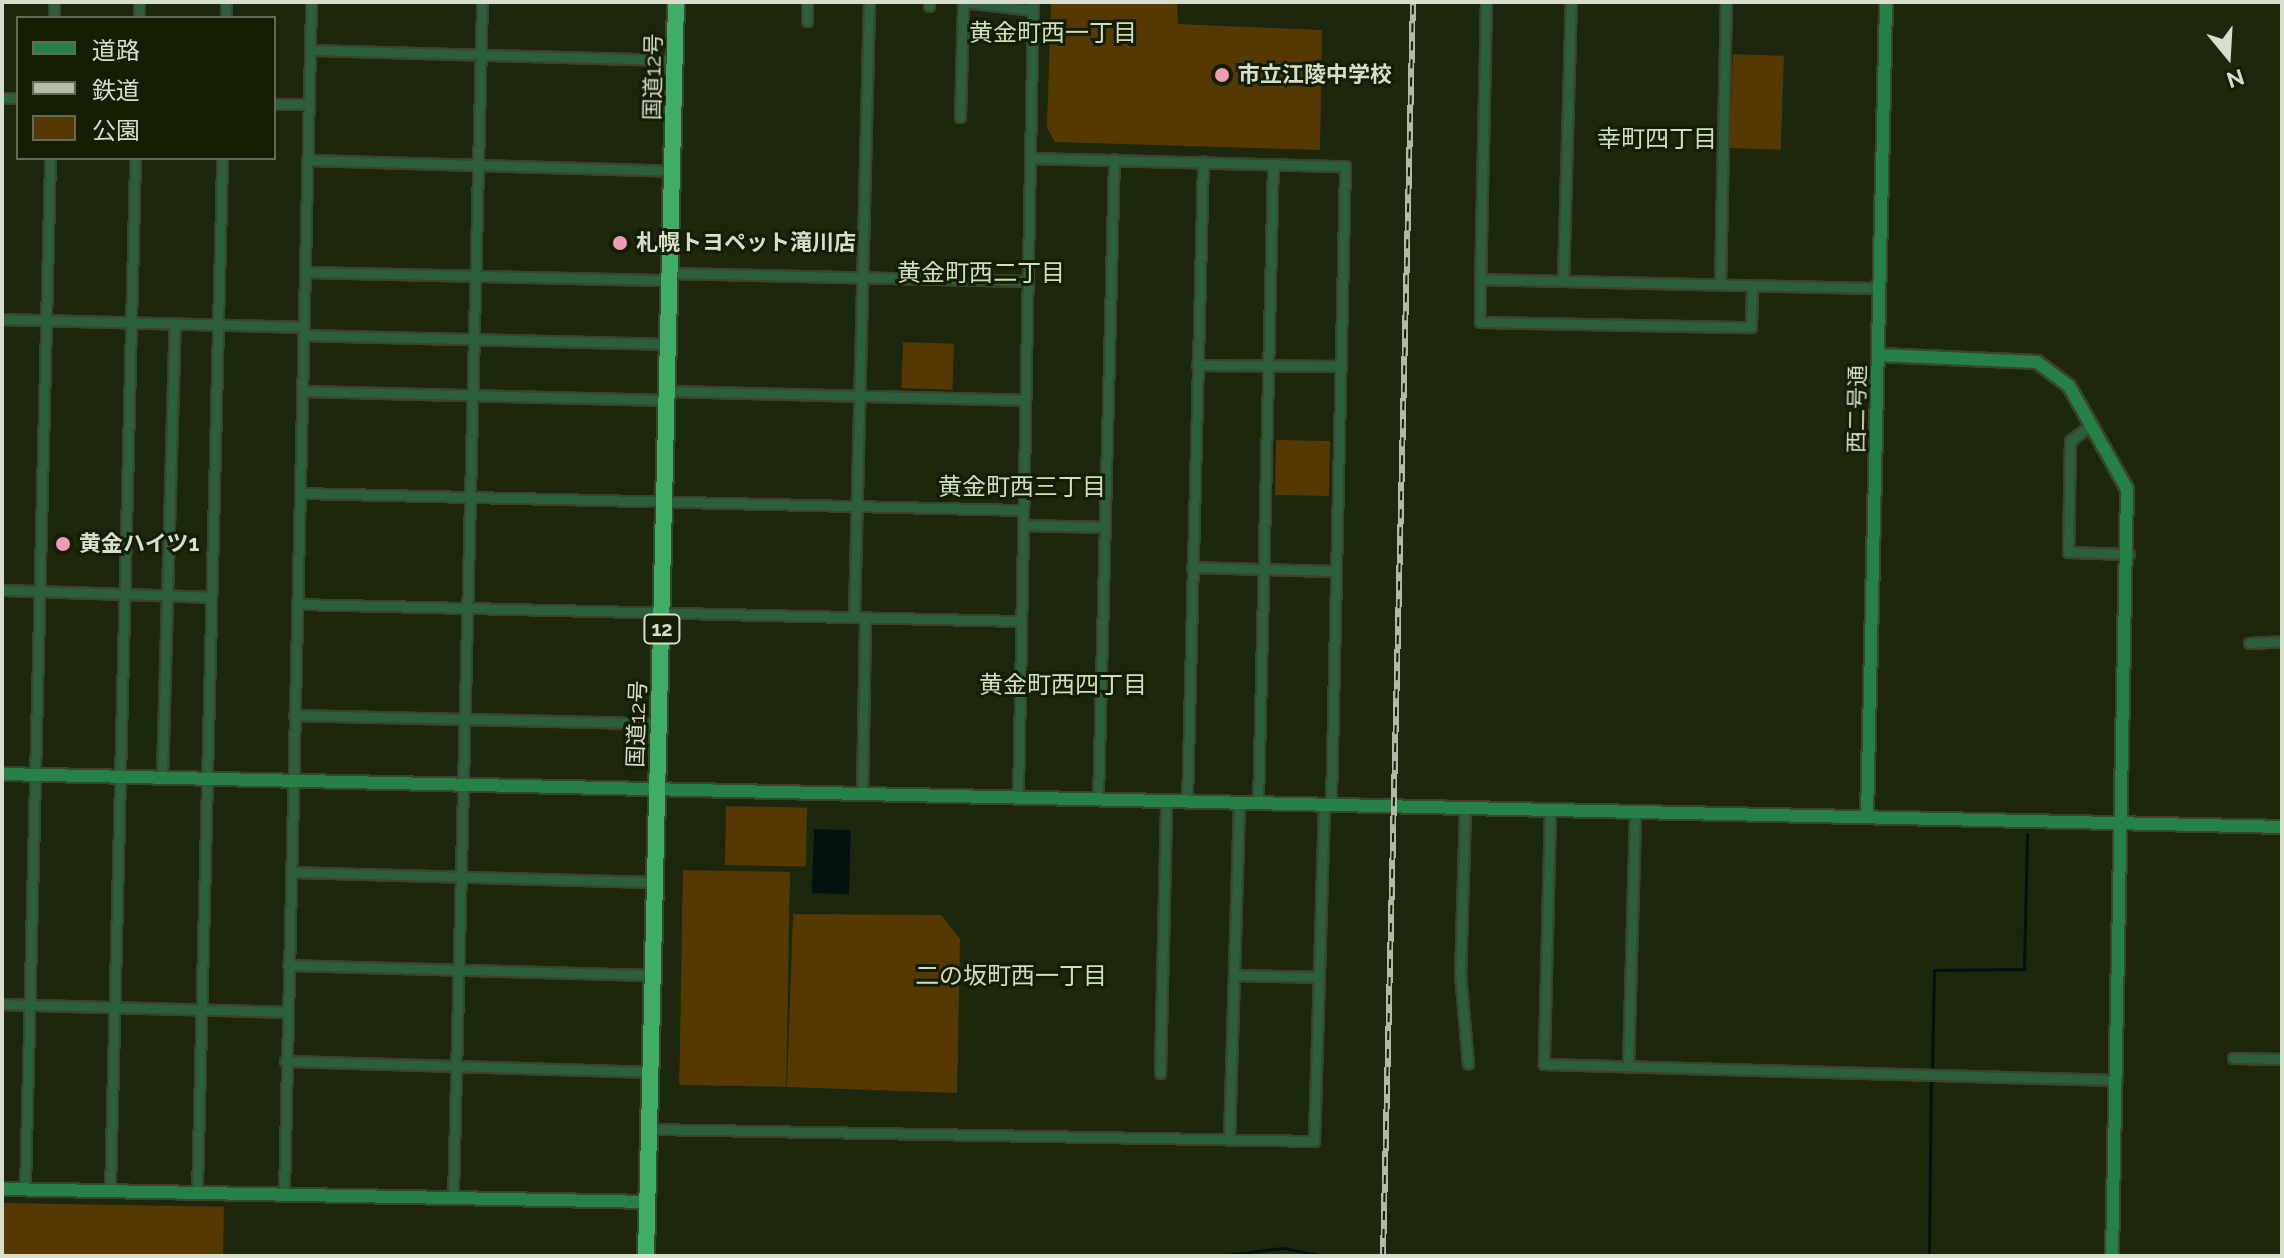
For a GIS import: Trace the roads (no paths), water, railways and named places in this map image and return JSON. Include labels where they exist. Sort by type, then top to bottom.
[{"type":"highway","name":"国道12号","points":[[646,1256],[676,2]]},
{"type":"street","points":[[284,1194],[311,2]]},
{"type":"street","points":[[453,1198],[482,2]]},
{"type":"street","points":[[807,2],[807,21]]},
{"type":"street","points":[[854,616],[869,2]]},
{"type":"street","points":[[1486,2],[1480,322],[1751,327],[1752,285]]},
{"type":"street","points":[[1563,281],[1571,2]]},
{"type":"street","points":[[1720,284],[1726,2]]},
{"type":"street","name":"西二号通","points":[[1867,816],[1886,2]]},
{"type":"street","points":[[960,117],[963,5],[1033,6],[1018,797]]},
{"type":"street","points":[[310,50],[675,60]]},
{"type":"street","points":[[276,104],[309,104]]},
{"type":"street","points":[[649,1129],[1314,1141],[1336,571],[1345,166],[1031,158]]},
{"type":"street","points":[[1098,799],[1114,159]]},
{"type":"street","points":[[25,1190],[36,590],[50,160]]},
{"type":"street","points":[[110,1191],[135,160]]},
{"type":"street","points":[[197,1192],[222,160]]},
{"type":"street","points":[[308,160],[673,171]]},
{"type":"street","points":[[1187,802],[1203,161]]},
{"type":"street","points":[[1258,803],[1273,164]]},
{"type":"street","points":[[305,272],[1028,281]]},
{"type":"street","points":[[1480,279],[1879,288]]},
{"type":"street","points":[[2,319],[218,324],[304,331],[668,344]]},
{"type":"street","points":[[162,777],[175,323]]},
{"type":"street","points":[[1878,355],[2037,362],[2069,386],[2127,489],[2129,554],[2112,1256]]},
{"type":"street","points":[[1197,365],[1340,366]]},
{"type":"street","points":[[302,391],[1025,400]]},
{"type":"street","points":[[2091,425],[2070,441],[2068,552],[2129,554]]},
{"type":"street","points":[[300,493],[1023,510]]},
{"type":"street","points":[[1023,525],[1105,527]]},
{"type":"street","points":[[1192,567],[1336,571]]},
{"type":"street","points":[[2,590],[209,597]]},
{"type":"street","points":[[297,604],[1021,621]]},
{"type":"street","points":[[862,794],[865,619]]},
{"type":"street","points":[[2249,643],[2282,641]]},
{"type":"street","points":[[294,715],[659,723]]},
{"type":"street","points":[[2,774],[2282,827]]},
{"type":"street","points":[[1160,1073],[1166,801]]},
{"type":"street","points":[[1229,1140],[1239,803]]},
{"type":"street","points":[[1465,809],[1460,973],[1468,1064]]},
{"type":"street","points":[[1550,810],[1544,1064],[2117,1080]]},
{"type":"street","points":[[1628,1066],[1635,811]]},
{"type":"street","points":[[291,872],[656,882]]},
{"type":"street","points":[[288,965],[654,975]]},
{"type":"street","points":[[1234,975],[1319,977]]},
{"type":"street","points":[[2,1004],[287,1012]]},
{"type":"street","points":[[2233,1058],[2282,1059]]},
{"type":"street","points":[[285,1061],[650,1072]]},
{"type":"street","points":[[2,1189],[648,1202]]},
{"type":"waterway","points":[[1932,1068],[1934,970],[2024,969],[2027,834]]},
{"type":"waterway","points":[[1929,1256],[1931,1079]]},
{"type":"waterway","points":[[1216,1256],[1283,1248],[1325,1256]]},
{"type":"railway","points":[[1383,1256],[1413,2]]},
{"type":"place","name":"市立江陵中学校","points":[[1222,75]]},
{"type":"place","name":"札幌トヨペット滝川店","points":[[620,243]]},
{"type":"place","name":"黄金ハイツ1","points":[[63,544]]},
{"type":"district","name":"黄金町西一丁目","points":[[1053,33]]},
{"type":"district","name":"幸町四丁目","points":[[1657,139]]},
{"type":"district","name":"黄金町西二丁目","points":[[981,273]]},
{"type":"district","name":"黄金町西三丁目","points":[[1022,487]]},
{"type":"district","name":"黄金町西四丁目","points":[[1063,685]]},
{"type":"district","name":"二の坂町西一丁目","points":[[1011,976]]}]
